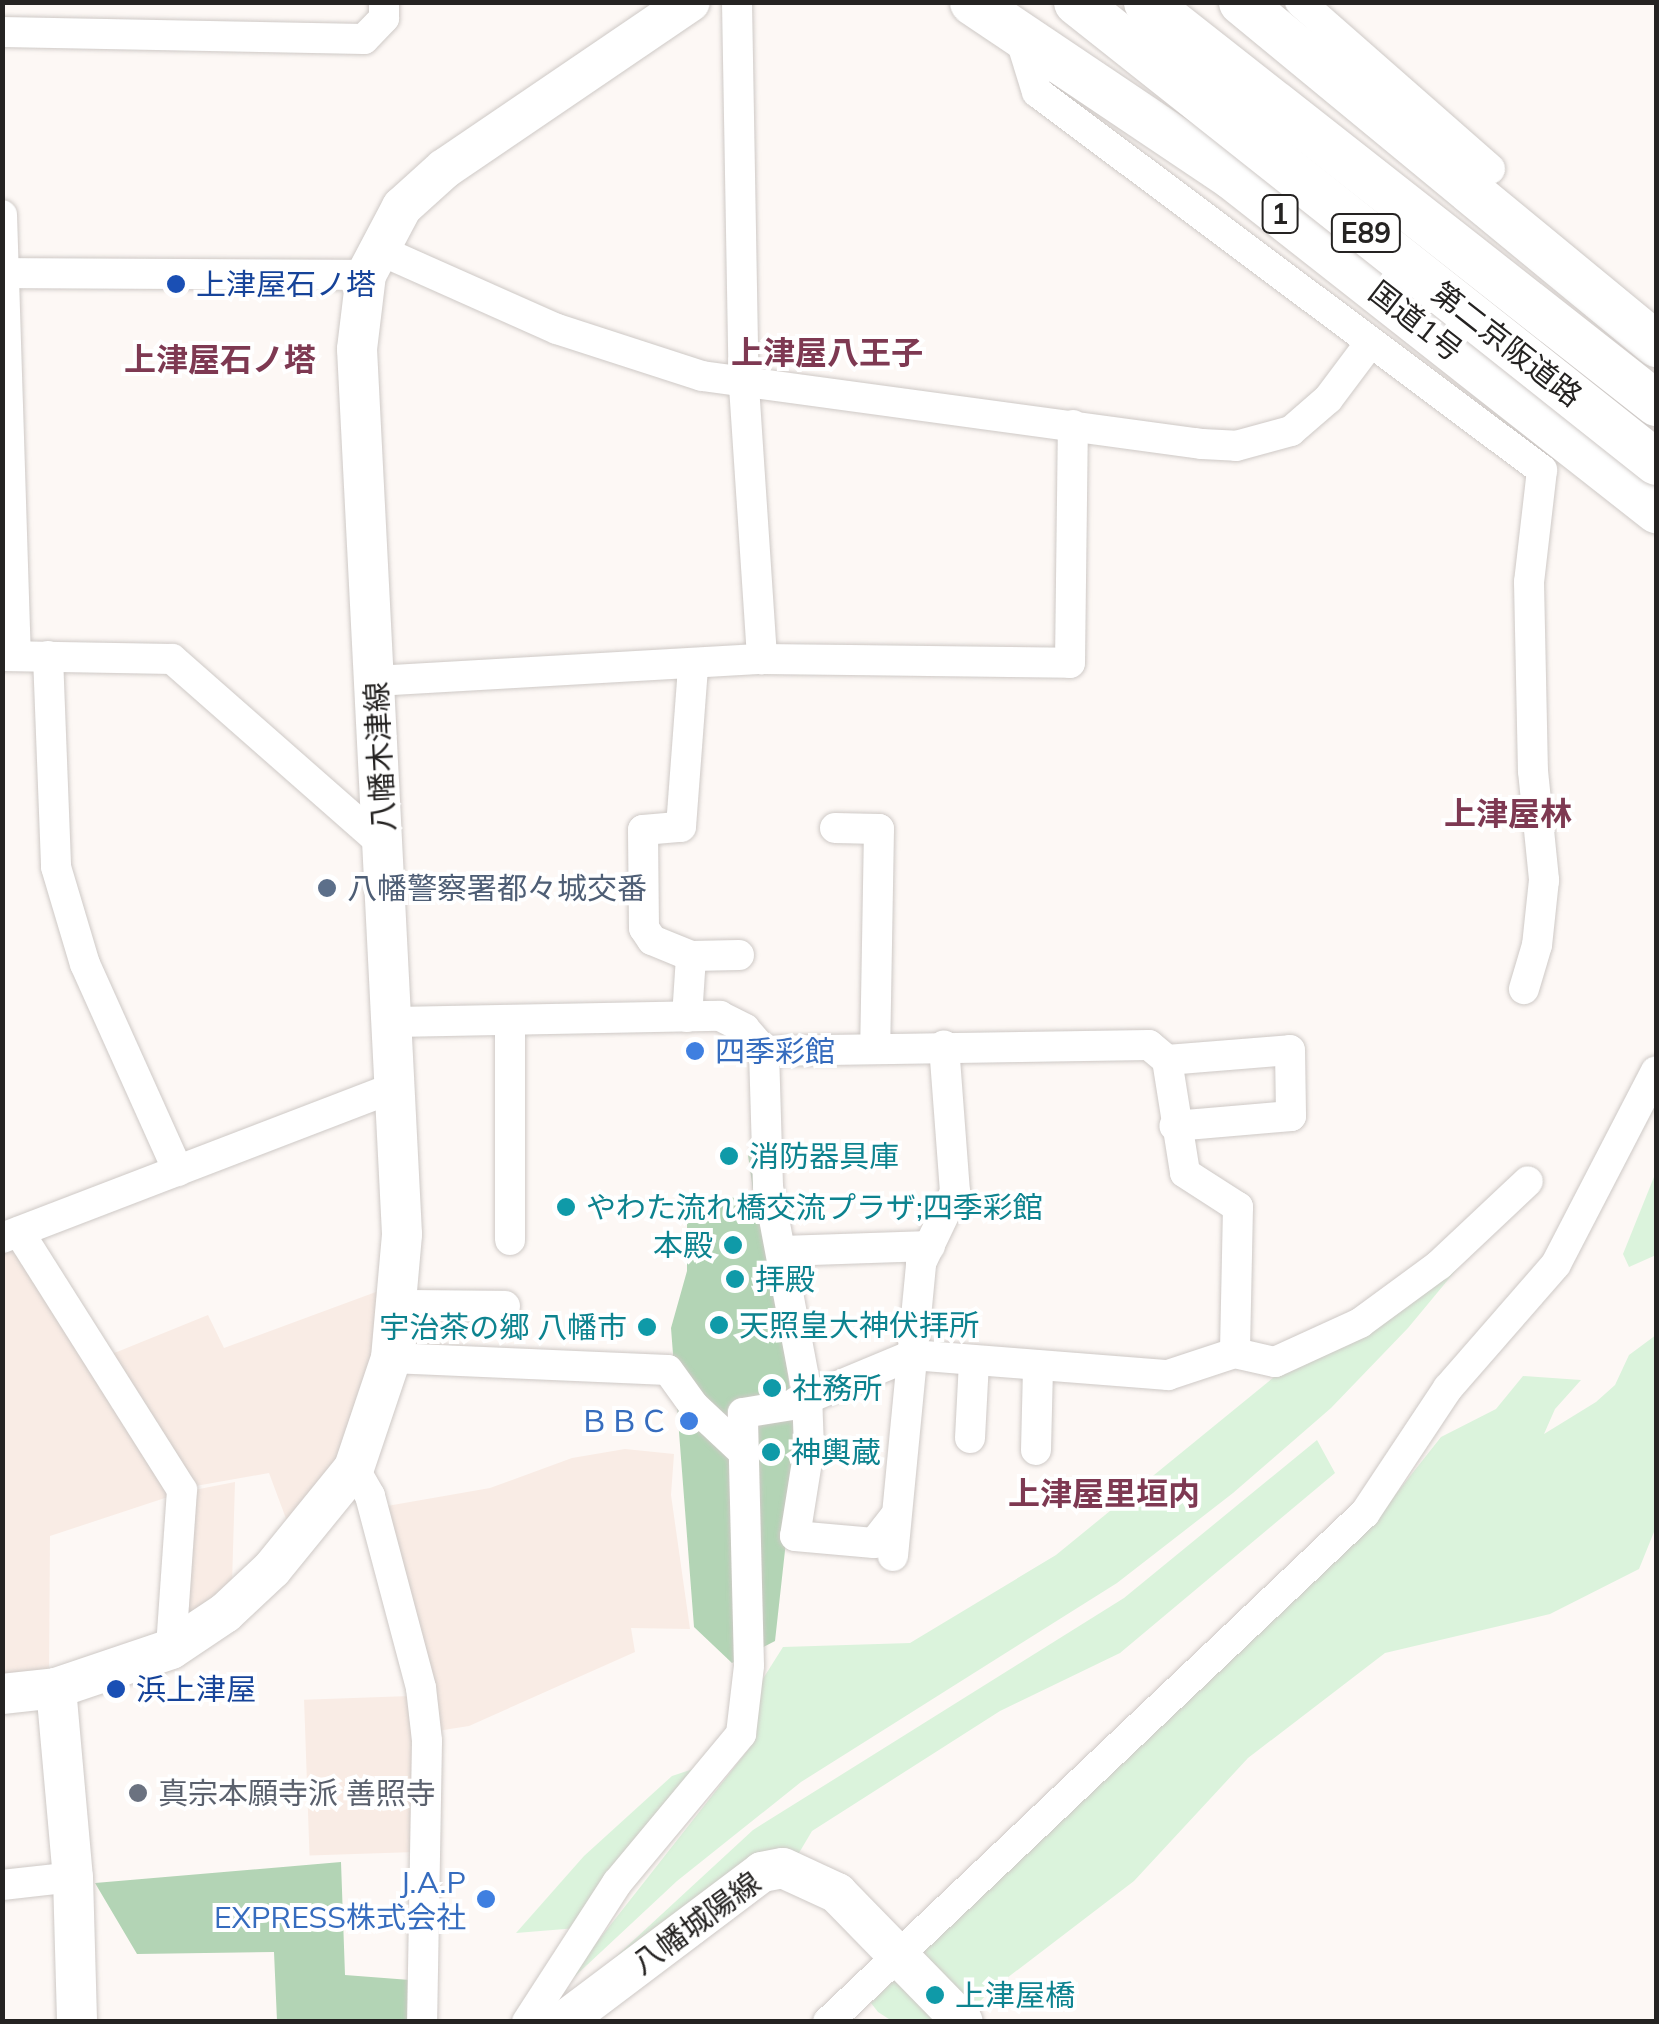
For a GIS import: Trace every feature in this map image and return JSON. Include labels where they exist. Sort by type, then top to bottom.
[{"type":"highway","name":"国道1号","points":[[972,2],[1020,18],[1232,176],[1656,510]]},
{"type":"highway","name":"第二京阪道路","points":[[1076,2],[1656,462]]},
{"type":"highway","name":"第二京阪道路","points":[[1146,2],[1656,403]]},
{"type":"highway","points":[[1166,2],[1423,220]]},
{"type":"highway","points":[[1241,2],[1656,344]]},
{"type":"highway","points":[[1020,18],[1363,230]]},
{"type":"main road","name":"八幡木津線","points":[[2,1694],[56,1688],[171,1649],[225,1613],[272,1570],[354,1468],[391,1358],[398,1305],[395,1022],[358,349],[372,262],[402,206],[444,169],[690,2]]},
{"type":"main road","points":[[56,1688],[73,1877],[77,2022]]},
{"type":"main road","name":"八幡城陽線","points":[[563,2022],[762,1872],[808,1874],[837,1893],[963,2022]]},
{"type":"street","points":[[2,32],[364,39],[384,18],[384,2]]},
{"type":"street","points":[[736,2],[744,386],[762,658]]},
{"type":"street","points":[[1300,2],[1490,169]]},
{"type":"street","points":[[1020,18],[1037,92],[1542,470],[1529,582],[1533,771],[1544,880],[1537,946],[1524,990]]},
{"type":"street","points":[[2,215],[9,656],[172,659],[385,846]]},
{"type":"street","points":[[5,273],[372,262],[557,329],[744,386],[1202,444],[1266,440],[1311,416],[1370,343]]},
{"type":"street","points":[[375,681],[693,666],[762,658],[1070,663],[1073,425]]},
{"type":"street","points":[[48,656],[56,867],[85,964],[178,1170]]},
{"type":"street","points":[[693,666],[681,826],[644,830],[644,928],[652,940],[692,956],[739,955]]},
{"type":"street","points":[[835,828],[879,829],[874,1048]]},
{"type":"street","points":[[687,1017],[692,956]]},
{"type":"street","points":[[395,1022],[510,1023],[720,1016],[745,1029],[764,1051],[764,1140],[807,1394],[809,1449],[794,1536],[874,1542],[896,1515]]},
{"type":"street","points":[[510,1023],[510,1240]]},
{"type":"street","points":[[764,1051],[1150,1044],[1168,1060],[1174,1126],[1185,1173],[1238,1207],[1234,1353]]},
{"type":"street","points":[[893,1556],[918,1285],[930,1246],[955,1192],[944,1045]]},
{"type":"street","points":[[1168,1060],[1290,1050],[1290,1116],[1174,1126]]},
{"type":"street","points":[[828,2022],[901,1961],[1365,1514],[1448,1388],[1556,1264],[1656,1071]]},
{"type":"street","points":[[171,1649],[182,1490],[11,1235],[397,1086]]},
{"type":"street","points":[[527,2022],[617,1883],[741,1734],[748,1666],[743,1413],[792,1405],[807,1394],[912,1356],[1168,1375],[1234,1353],[1276,1362],[1360,1323],[1438,1265],[1528,1181]]},
{"type":"street","points":[[782,1251],[930,1246]]},
{"type":"street","points":[[398,1305],[505,1306]]},
{"type":"street","points":[[391,1358],[668,1370],[694,1406],[741,1450]]},
{"type":"street","points":[[970,1438],[974,1362]]},
{"type":"street","points":[[1036,1450],[1038,1368]]},
{"type":"street","points":[[354,1468],[370,1496],[421,1688],[427,1741],[422,2022]]},
{"type":"street","points":[[2,1886],[73,1877]]},
{"type":"shaded area","points":[[17,1243],[174,1495],[50,1536],[49,1675],[3,1680],[2,1249]]},
{"type":"shaded area","points":[[384,1289],[388,1327],[333,1466],[288,1524],[269,1473],[190,1487],[107,1356],[208,1315],[224,1348]]},
{"type":"shaded area","points":[[625,1449],[674,1454],[671,1495],[690,1629],[631,1628],[635,1652],[469,1726],[437,1731],[387,1506],[490,1488],[572,1458]]},
{"type":"shaded area","points":[[235,1482],[232,1584],[179,1620],[189,1491]]},
{"type":"shaded area","points":[[410,1696],[415,1852],[310,1856],[304,1700]]},
{"type":"green space","points":[[758,1154],[797,1442],[775,1641],[732,1663],[694,1627],[671,1328],[687,1271],[687,1211],[696,1199],[754,1197],[748,1155]]},
{"type":"green space","points":[[1656,1172],[1656,1255],[1629,1267],[1623,1254]]},
{"type":"green space","points":[[1486,1234],[1408,1328],[1331,1408],[1233,1493],[1117,1583],[801,1782],[677,1881],[557,1993],[755,1741],[759,1685],[783,1647],[910,1643],[1056,1555],[1279,1373]]},
{"type":"green space","points":[[1656,1335],[1656,1527],[1639,1569],[1550,1614],[1385,1653],[1248,1758],[1134,1881],[990,1991],[961,2021],[892,2021],[878,2012],[871,2003],[1373,1523],[1441,1437],[1496,1409],[1523,1376],[1581,1380],[1555,1409],[1544,1434],[1596,1402],[1615,1385],[1629,1355]]},
{"type":"green space","points":[[1317,1440],[1335,1473],[1120,1653],[1000,1711],[812,1831],[793,1863],[545,2022],[753,1830],[1124,1598]]},
{"type":"green space","points":[[708,1764],[577,1928],[516,1933],[584,1856],[672,1776]]},
{"type":"green space","points":[[341,1862],[345,1975],[410,1980],[408,2021],[277,2021],[274,1952],[137,1954],[95,1883]]},
{"type":"place","name":"上津屋石ノ塔","points":[[176,284]]},
{"type":"place","name":"八幡警察署都々城交番","points":[[327,888]]},
{"type":"place","name":"四季彩館","points":[[695,1051]]},
{"type":"place","name":"消防器具庫","points":[[729,1156]]},
{"type":"place","name":"やわた流れ橋交流プラザ;四季彩館","points":[[566,1207]]},
{"type":"place","name":"本殿","points":[[733,1245]]},
{"type":"place","name":"拝殿","points":[[735,1279]]},
{"type":"place","name":"天照皇大神伏拝所","points":[[719,1325]]},
{"type":"place","name":"宇治茶の郷 八幡市","points":[[647,1327]]},
{"type":"place","name":"社務所","points":[[772,1388]]},
{"type":"place","name":"ＢＢＣ","points":[[689,1421]]},
{"type":"place","name":"神輿蔵","points":[[771,1452]]},
{"type":"place","name":"浜上津屋","points":[[116,1689]]},
{"type":"place","name":"真宗本願寺派 善照寺","points":[[138,1793]]},
{"type":"place","name":"J.A.P EXPRESS株式会社","points":[[486,1899]]},
{"type":"place","name":"上津屋橋","points":[[935,1995]]},
{"type":"district","name":"上津屋八王子","points":[[827,352]]},
{"type":"district","name":"上津屋石ノ塔","points":[[220,359]]},
{"type":"district","name":"上津屋林","points":[[1508,813]]},
{"type":"district","name":"上津屋里垣内","points":[[1104,1493]]}]
